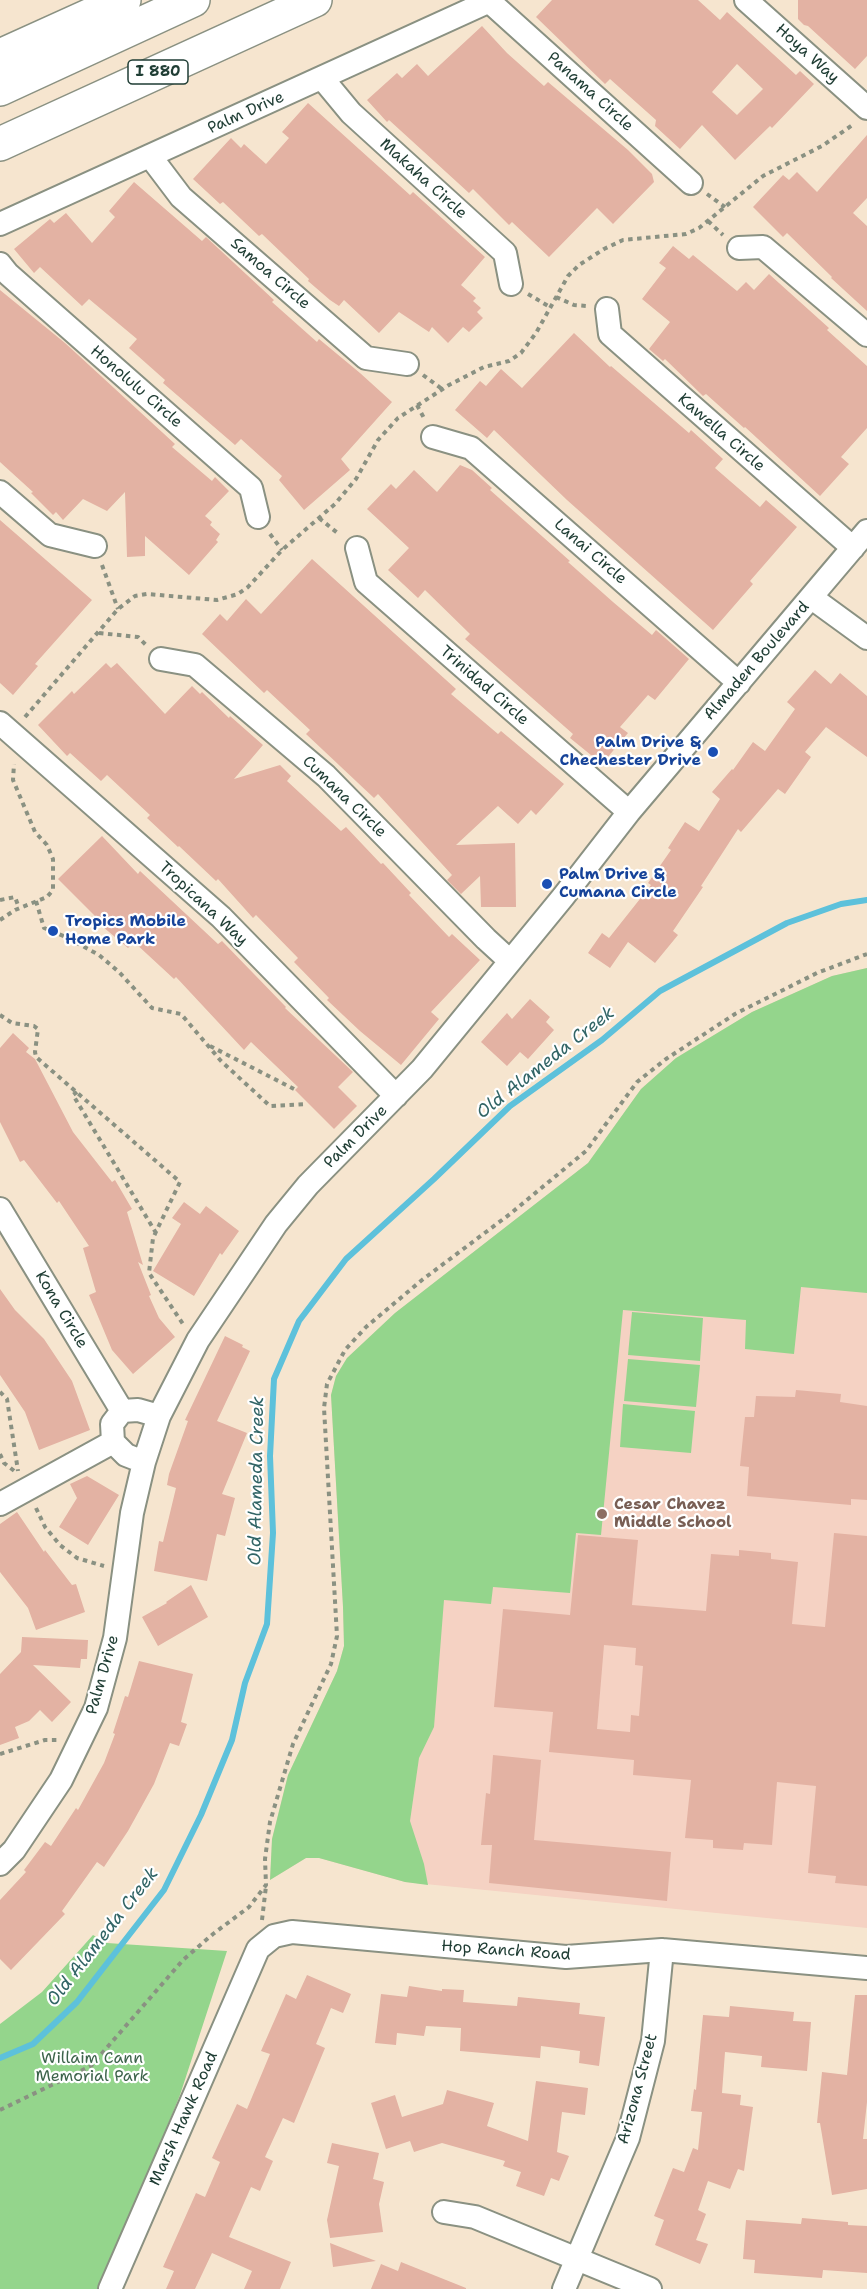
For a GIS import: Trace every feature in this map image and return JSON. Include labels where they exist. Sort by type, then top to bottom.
[{"type":"highway","points":[[0,56],[124,0]]},
{"type":"highway","points":[[0,89],[194,0]]},
{"type":"highway","name":"I 880","points":[[0,144],[315,0]]},
{"type":"street","name":"Hoya Way","points":[[746,0],[867,108]]},
{"type":"street","name":"Palm Drive","points":[[0,224],[490,1]]},
{"type":"street","name":"Panama Circle","points":[[490,1],[691,183]]},
{"type":"street","name":"Makaha Circle","points":[[322,78],[351,113],[505,254],[511,284]]},
{"type":"street","name":"Samoa Circle","points":[[150,156],[181,197],[366,358],[407,364]]},
{"type":"street","points":[[739,248],[764,247],[867,335]]},
{"type":"street","name":"Honolulu Circle","points":[[0,264],[8,274],[250,488],[258,517]]},
{"type":"street","name":"Kawella Circle","points":[[606,309],[610,334],[860,539]]},
{"type":"street","name":"Lanai Circle","points":[[433,437],[471,448],[739,683]]},
{"type":"street","points":[[0,492],[50,535],[95,546]]},
{"type":"street","name":"Almaden Boulevard","points":[[580,876],[629,812],[860,539]]},
{"type":"street","name":"Trinidad Circle","points":[[357,548],[366,582],[629,812]]},
{"type":"street","points":[[812,598],[867,638]]},
{"type":"street","name":"Cumana Circle","points":[[161,659],[195,665],[326,777],[510,961]]},
{"type":"street","name":"Tropicana Way","points":[[0,723],[221,917],[396,1096]]},
{"type":"street","name":"Palm Drive","points":[[0,1864],[14,1850],[61,1780],[96,1708],[115,1638],[132,1513],[144,1462],[159,1416],[201,1337],[283,1216],[308,1185],[422,1069],[580,876]]},
{"type":"street","name":"Kona Circle","points":[[0,1209],[122,1411]]},
{"type":"street","points":[[144,1462],[126,1455],[113,1442],[112,1424],[122,1411],[138,1410],[159,1416]]},
{"type":"street","points":[[0,1504],[23,1482],[113,1442]]},
{"type":"street","name":"Hop Ranch Road","points":[[258,1949],[274,1936],[292,1932],[566,1957],[662,1950],[867,1968]]},
{"type":"street","name":"Marsh Hawk Road","points":[[110,2289],[258,1949]]},
{"type":"street","name":"Arizona Street","points":[[564,2289],[628,2138],[653,2041],[662,1950]]},
{"type":"street","points":[[444,2212],[475,2217],[650,2289]]},
{"type":"path","points":[[556,297],[574,305],[606,309]]},
{"type":"path","points":[[319,518],[357,548]]},
{"type":"path","points":[[95,546],[118,609]]},
{"type":"path","points":[[98,633],[138,637],[161,659]]},
{"type":"path","points":[[0,920],[20,908],[47,897],[52,890],[53,860],[47,845],[35,832],[13,780],[19,740]]},
{"type":"path","points":[[0,900],[15,897],[20,908]]},
{"type":"path","points":[[36,901],[44,928],[66,936],[99,956],[119,972],[152,1008],[181,1014],[227,1067],[270,1106],[307,1104]]},
{"type":"path","points":[[0,2110],[91,2066],[183,1960],[249,1907],[267,1885],[265,1859],[270,1822],[293,1744],[331,1664],[337,1636],[324,1408],[327,1384],[345,1350],[366,1327],[414,1287],[586,1151],[637,1082],[666,1059],[735,1014],[817,973],[867,954]]},
{"type":"path","points":[[0,1015],[12,1023],[34,1026],[38,1029],[36,1057],[180,1182],[153,1238],[149,1273],[185,1326],[201,1337]]},
{"type":"path","points":[[207,1044],[294,1089]]},
{"type":"path","points":[[77,1092],[73,1095],[156,1233]]},
{"type":"path","points":[[0,1392],[7,1399],[23,1482],[45,1527],[60,1545],[77,1558],[124,1570]]},
{"type":"path","points":[[0,1454],[4,1463],[23,1482]]},
{"type":"path","points":[[0,1754],[45,1740],[80,1742]]},
{"type":"shaded area","name":"Cesar Chavez Middle School","points":[[867,968],[867,1928],[405,1882],[319,1858],[306,1858],[270,1880],[272,1839],[288,1775],[337,1671],[344,1646],[331,1395],[336,1376],[347,1358],[395,1313],[588,1163],[641,1089],[676,1058],[752,1012],[832,976]]},
{"type":"green space","points":[[867,968],[867,1293],[801,1287],[794,1354],[745,1349],[746,1320],[623,1310],[601,1535],[576,1533],[570,1593],[493,1587],[491,1604],[444,1600],[434,1727],[419,1758],[410,1821],[424,1864],[428,1885],[405,1882],[319,1858],[306,1858],[270,1880],[272,1839],[288,1775],[337,1671],[344,1646],[331,1395],[336,1376],[347,1358],[395,1313],[588,1163],[641,1089],[676,1058],[752,1012],[832,976]]},
{"type":"green space","points":[[632,1312],[703,1318],[700,1361],[628,1355]]},
{"type":"green space","points":[[628,1359],[700,1365],[696,1407],[624,1401]]},
{"type":"green space","points":[[623,1404],[695,1411],[691,1453],[620,1447]]},
{"type":"green space","name":"Willaim Cann Memorial Park","points":[[93,1935],[107,1943],[227,1951],[180,2095],[101,2289],[0,2289],[0,2024],[42,1992]]},
{"type":"building","points":[[552,0],[698,0],[720,20],[727,12],[796,75],[800,71],[814,84],[772,128],[770,126],[735,160],[702,125],[680,149],[655,126],[656,120],[610,79],[605,84],[536,17]],"holes":[[[737,64],[763,89],[737,115],[712,92]]]},
{"type":"building","points":[[798,0],[867,0],[867,56],[855,69],[798,19]]},
{"type":"building","points":[[482,26],[507,53],[544,86],[548,82],[628,150],[652,174],[654,182],[613,224],[597,208],[549,257],[512,222],[509,225],[473,189],[469,193],[389,120],[387,122],[367,100],[397,73],[402,78],[417,64],[428,76]]},
{"type":"building","points":[[308,103],[410,195],[413,192],[485,257],[461,285],[476,298],[473,301],[481,308],[477,312],[483,318],[469,332],[463,327],[448,343],[432,327],[429,332],[399,312],[379,333],[344,300],[339,306],[330,300],[262,234],[259,236],[223,202],[220,204],[193,179],[231,138],[241,148],[244,144],[266,164],[289,138],[282,132]]},
{"type":"building","points":[[867,135],[867,198],[853,213],[867,226],[867,311],[787,233],[783,237],[753,207],[783,175],[789,180],[797,172],[817,192]]},
{"type":"building","points":[[134,182],[202,241],[206,237],[274,300],[272,302],[317,342],[319,339],[392,402],[341,459],[350,470],[304,510],[279,480],[282,476],[241,439],[235,445],[163,383],[165,380],[129,348],[137,339],[89,299],[82,306],[40,267],[34,273],[14,249],[50,219],[54,223],[66,213],[92,243],[115,217],[109,211]]},
{"type":"building","points":[[673,246],[689,259],[693,255],[737,291],[746,282],[754,290],[769,274],[867,366],[867,428],[841,457],[849,464],[820,496],[745,427],[706,394],[703,396],[665,359],[663,361],[649,349],[670,322],[642,299],[666,268],[659,263]]},
{"type":"building","points":[[0,290],[65,343],[175,444],[172,447],[212,481],[215,477],[229,491],[205,516],[212,522],[210,525],[220,534],[216,540],[218,542],[189,575],[145,536],[145,556],[127,557],[125,492],[107,511],[83,499],[63,520],[56,512],[53,515],[31,493],[33,492],[0,462]]},
{"type":"building","points":[[574,333],[610,367],[689,433],[691,430],[723,459],[715,468],[760,507],[766,500],[797,527],[750,581],[753,584],[713,630],[567,500],[494,430],[487,438],[455,410],[480,381],[486,386],[501,369],[522,388]]},
{"type":"building","points":[[460,465],[472,470],[492,488],[490,490],[613,602],[652,635],[656,630],[689,659],[655,700],[648,695],[620,727],[628,733],[602,764],[570,738],[573,734],[465,639],[470,634],[425,590],[418,598],[388,570],[409,548],[367,509],[391,484],[396,489],[414,470],[437,492]]},
{"type":"building","points":[[0,520],[92,600],[35,664],[38,666],[13,695],[0,683]]},
{"type":"building","points":[[312,559],[456,689],[451,694],[498,734],[501,731],[564,784],[536,815],[531,810],[518,824],[498,806],[456,845],[515,843],[516,907],[481,907],[480,876],[461,894],[447,880],[452,875],[378,794],[374,798],[306,734],[310,730],[267,690],[264,693],[202,634],[220,614],[227,621],[246,599],[261,614]]},
{"type":"building","points":[[106,663],[111,668],[117,663],[165,714],[192,686],[200,694],[202,692],[229,718],[230,716],[263,745],[234,779],[280,765],[291,776],[287,781],[341,831],[346,827],[381,864],[383,863],[411,893],[409,895],[449,937],[452,934],[480,960],[431,1012],[439,1019],[401,1065],[327,1000],[329,998],[294,962],[298,958],[256,915],[253,918],[218,879],[216,881],[147,818],[150,815],[107,775],[101,781],[70,753],[67,756],[38,725],[72,691],[74,694]]},
{"type":"building","points":[[815,670],[831,684],[840,673],[867,696],[867,757],[826,727],[805,752],[811,757],[785,794],[778,789],[741,832],[738,829],[673,931],[678,935],[655,963],[628,942],[610,968],[588,953],[602,933],[609,938],[651,885],[648,883],[671,850],[668,848],[685,822],[699,831],[720,799],[712,792],[733,770],[753,742],[765,751],[795,709],[787,702]]},
{"type":"building","points":[[102,836],[138,874],[140,871],[218,944],[222,941],[285,1008],[353,1072],[338,1087],[357,1106],[334,1129],[295,1090],[298,1087],[251,1042],[244,1050],[176,977],[174,979],[134,942],[128,948],[96,921],[98,919],[58,879]]},
{"type":"building","points":[[530,999],[550,1017],[546,1022],[554,1030],[528,1059],[520,1052],[507,1066],[481,1042],[507,1013],[512,1019]]},
{"type":"building","points":[[13,1033],[29,1048],[26,1052],[35,1059],[73,1132],[112,1182],[115,1180],[132,1209],[127,1212],[143,1265],[138,1262],[151,1295],[149,1296],[159,1318],[175,1337],[133,1374],[112,1350],[89,1295],[96,1292],[83,1248],[89,1246],[59,1201],[57,1203],[24,1160],[20,1162],[0,1122],[0,1048]]},
{"type":"building","points":[[184,1202],[200,1214],[206,1206],[239,1231],[222,1255],[220,1253],[194,1296],[153,1271],[181,1224],[172,1218]]},
{"type":"building","points":[[0,1289],[15,1310],[44,1339],[72,1381],[90,1430],[39,1450],[25,1412],[0,1375]]},
{"type":"building","points":[[225,1336],[250,1351],[217,1421],[247,1433],[222,1494],[235,1498],[225,1536],[217,1534],[207,1581],[154,1571],[159,1541],[163,1542],[176,1488],[167,1485],[188,1421],[185,1420]]},
{"type":"building","points":[[796,1390],[841,1394],[840,1402],[867,1406],[867,1500],[851,1499],[851,1505],[747,1496],[749,1467],[740,1466],[745,1417],[754,1417],[756,1396],[795,1397]]},
{"type":"building","points":[[87,1476],[119,1495],[88,1545],[59,1527],[77,1498],[70,1484]]},
{"type":"building","points":[[17,1512],[44,1552],[45,1550],[72,1585],[76,1584],[85,1612],[36,1630],[28,1608],[0,1572],[0,1524]]},
{"type":"building","points":[[834,1533],[867,1536],[867,1886],[835,1883],[836,1876],[808,1873],[816,1786],[777,1782],[772,1845],[744,1843],[743,1850],[713,1848],[713,1840],[685,1838],[691,1780],[633,1775],[634,1760],[549,1752],[553,1712],[494,1707],[503,1609],[570,1615],[578,1535],[638,1540],[632,1605],[706,1611],[711,1554],[739,1556],[739,1550],[771,1553],[771,1559],[798,1562],[792,1624],[825,1627]],"holes":[[[604,1645],[636,1648],[635,1665],[643,1666],[639,1716],[631,1715],[630,1732],[597,1729]]]},
{"type":"building","points":[[191,1585],[208,1617],[158,1646],[142,1617],[167,1603]]},
{"type":"building","points":[[22,1637],[88,1640],[87,1659],[81,1659],[80,1668],[33,1665],[71,1702],[52,1722],[40,1710],[29,1721],[15,1727],[19,1738],[0,1745],[0,1674],[21,1652]]},
{"type":"building","points":[[139,1661],[193,1674],[181,1722],[187,1724],[179,1746],[170,1743],[154,1784],[128,1831],[104,1867],[97,1862],[62,1911],[65,1914],[11,1970],[0,1959],[0,1900],[26,1872],[24,1870],[45,1842],[51,1846],[76,1808],[78,1810],[104,1763],[115,1734],[113,1733],[125,1696],[128,1697]]},
{"type":"building","points":[[493,1755],[541,1760],[534,1840],[671,1852],[667,1901],[489,1883],[492,1845],[481,1845],[486,1793],[490,1794]]},
{"type":"building","points":[[307,1975],[351,1994],[343,2013],[331,2008],[316,2044],[325,2048],[294,2123],[283,2118],[265,2157],[273,2161],[260,2191],[251,2187],[229,2237],[291,2262],[280,2289],[244,2289],[252,2271],[212,2253],[195,2289],[166,2289],[174,2271],[163,2267],[196,2193],[205,2197],[220,2162],[212,2158],[237,2104],[247,2109],[270,2054],[261,2051],[286,1994],[296,1999]]},
{"type":"building","points":[[409,1986],[442,1991],[442,1989],[464,1990],[463,2002],[517,2006],[518,1997],[580,2003],[579,2014],[605,2017],[599,2066],[579,2063],[580,2051],[541,2046],[540,2058],[460,2051],[461,2028],[426,2026],[424,2036],[397,2033],[396,2045],[375,2043],[381,1994],[407,1997]]},
{"type":"building","points":[[855,1995],[867,1995],[867,2102],[863,2139],[867,2139],[867,2189],[832,2195],[820,2123],[817,2123],[822,2072],[847,2075]]},
{"type":"building","points":[[730,2006],[794,2012],[793,2021],[811,2022],[807,2071],[761,2067],[762,2056],[725,2052],[722,2093],[741,2095],[740,2105],[753,2107],[744,2171],[738,2169],[730,2189],[708,2181],[698,2210],[706,2214],[696,2240],[708,2244],[700,2264],[655,2245],[664,2220],[654,2216],[673,2168],[684,2172],[693,2148],[698,2150],[702,2112],[691,2111],[694,2089],[696,2090],[703,2015],[729,2017]]},
{"type":"building","points":[[536,2081],[588,2088],[585,2115],[562,2112],[557,2152],[569,2156],[559,2181],[551,2178],[544,2196],[516,2186],[521,2172],[503,2166],[505,2161],[442,2143],[414,2152],[410,2141],[386,2149],[371,2103],[395,2095],[402,2117],[443,2104],[447,2090],[494,2103],[487,2126],[528,2141]]},
{"type":"building","points":[[332,2143],[379,2153],[373,2179],[384,2182],[379,2204],[383,2232],[330,2238],[327,2220],[339,2166],[327,2163]]},
{"type":"building","points":[[802,2218],[867,2226],[867,2273],[823,2270],[822,2278],[754,2273],[755,2260],[743,2259],[746,2220],[801,2224]]},
{"type":"building","points":[[330,2243],[376,2261],[333,2267]]},
{"type":"building","points":[[401,2262],[466,2289],[371,2289],[381,2264],[398,2271]]},
{"type":"waterway","name":"Old Alameda Creek","points":[[0,2058],[33,2044],[77,2002],[164,1890],[201,1815],[232,1740],[245,1683],[267,1624],[273,1533],[270,1456],[274,1379],[299,1321],[346,1259],[510,1106],[602,1040],[660,991],[787,923],[841,904],[867,900]]},
{"type":"place","name":"Palm Drive & Chechester Drive","points":[[713,752]]},
{"type":"place","name":"Palm Drive & Cumana Circle","points":[[547,884]]},
{"type":"place","name":"Tropics Mobile Home Park","points":[[53,931]]},
{"type":"place","name":"Cesar Chavez Middle School","points":[[602,1514]]}]
